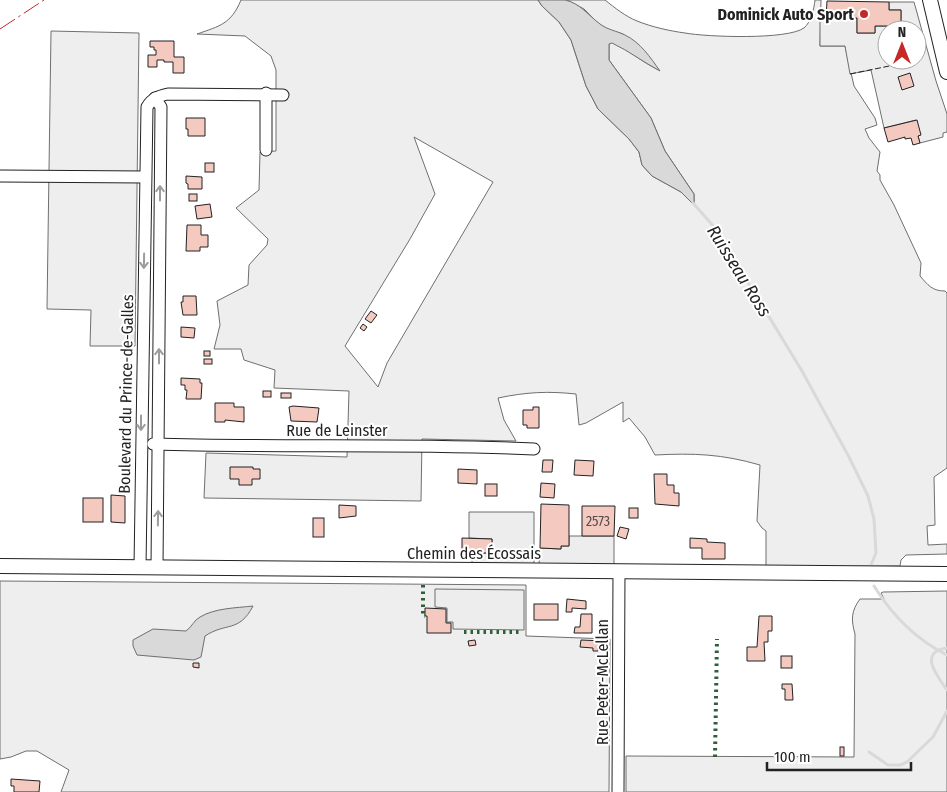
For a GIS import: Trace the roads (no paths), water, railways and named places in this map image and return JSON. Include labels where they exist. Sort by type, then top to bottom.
[{"type":"main road","points":[[930,0],[947,72]]},
{"type":"main road","name":"Chemin des Écossais","points":[[0,566],[947,574]]},
{"type":"street","points":[[266,93],[266,150]]},
{"type":"street","points":[[155,98],[168,94],[283,94]]},
{"type":"street","name":"Boulevard du Prince-de-Galles","points":[[140,567],[147,107],[150,101],[155,98],[161,107],[157,567]]},
{"type":"street","points":[[0,176],[145,177]]},
{"type":"street","points":[[144,222],[160,222]]},
{"type":"street","name":"Rue de Leinster","points":[[141,444],[266,447],[437,446],[534,450]]},
{"type":"street","name":"Rue Peter-McLellan","points":[[618,792],[619,572]]},
{"type":"waterway","name":"Ruisseau Ross","points":[[693,203],[715,228],[802,371],[849,457],[868,496],[874,519],[876,553],[871,565]]},
{"type":"waterway","name":"Ruisseau Ross","points":[[874,586],[906,626],[925,642],[947,655]]},
{"type":"waterway","points":[[947,648],[938,650],[933,654],[931,660],[935,672],[947,690]]},
{"type":"waterway","points":[[869,752],[888,765],[900,765],[907,762],[933,737],[947,711]]},
{"type":"place","name":"Dominick Auto Sport","points":[[864,14]]}]
